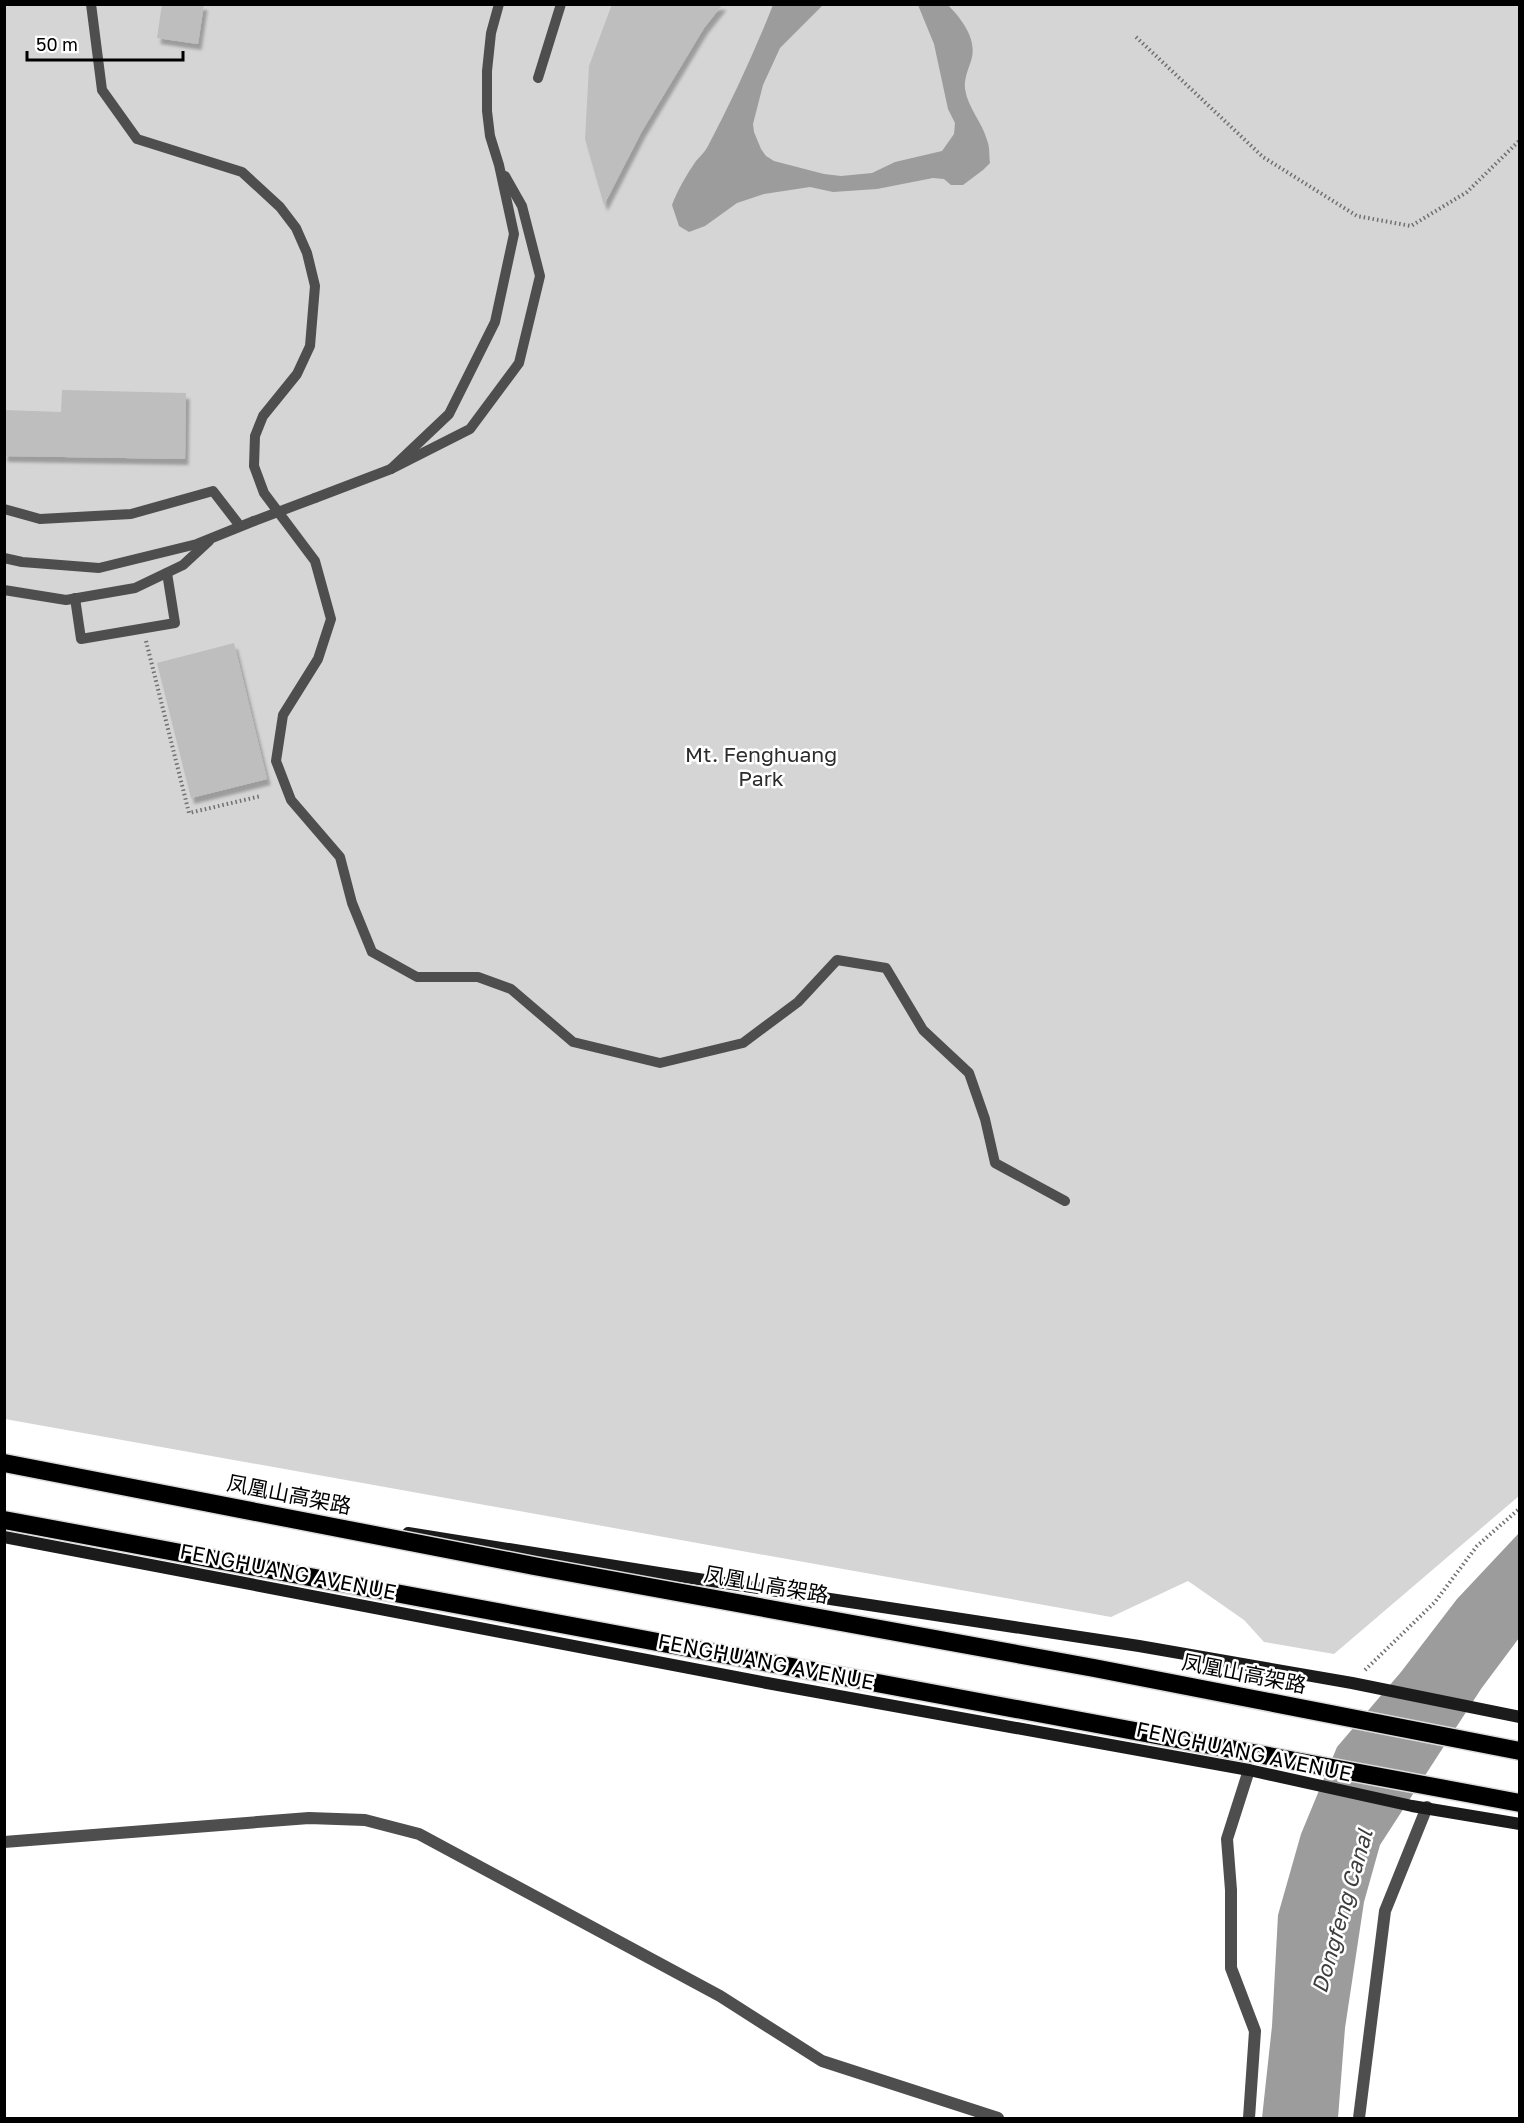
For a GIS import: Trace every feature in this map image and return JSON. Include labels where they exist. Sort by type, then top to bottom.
[{"type":"highway","name":"凤凰山高架路","points":[[4,1465],[534,1566],[1094,1668],[1520,1751]]},
{"type":"highway","points":[[4,1520],[1520,1803]]},
{"type":"main road","points":[[4,1465],[659,1574],[1138,1646],[1352,1683],[1520,1717]]},
{"type":"main road","name":"FENGHUANG AVENUE","points":[[4,1537],[767,1683],[1249,1770],[1412,1806],[1520,1824]]},
{"type":"street","points":[[1249,1770],[1227,1839],[1231,1890],[1231,1968],[1255,2031],[1249,2118]]},
{"type":"street","points":[[1359,2118],[1385,1911],[1427,1808]]},
{"type":"street","points":[[4,1842],[309,1818],[366,1820],[419,1834],[720,1996],[822,2061],[998,2118]]},
{"type":"lane","points":[[91,4],[102,90],[136,139],[242,172],[280,207],[297,228],[307,254],[315,286],[310,346],[297,374],[263,416],[255,436],[254,466],[264,493],[315,561],[331,619],[318,658],[284,715],[276,760],[291,800],[340,857],[352,903],[372,952],[417,976],[478,977],[511,989],[573,1042],[660,1063],[743,1042],[798,1002],[837,960],[886,968],[923,1030],[969,1073],[985,1119],[995,1163],[1065,1201]]},
{"type":"lane","points":[[391,469],[449,414],[495,322],[514,234],[499,165],[490,136],[487,111],[487,71],[491,33],[499,4]]},
{"type":"lane","points":[[538,78],[561,4]]},
{"type":"lane","points":[[4,558],[22,562],[99,568],[197,544],[391,469],[470,429],[519,363],[540,276],[522,206],[499,165]]},
{"type":"lane","points":[[4,509],[40,519],[131,514],[213,491],[240,526]]},
{"type":"lane","points":[[4,590],[66,600],[135,588],[183,565],[214,537]]},
{"type":"lane","points":[[75,598],[81,639],[175,623],[167,573]]},
{"type":"path","points":[[1136,37],[1263,157],[1357,216],[1411,226],[1467,192],[1520,140]]},
{"type":"path","points":[[143,629],[189,813],[261,796]]},
{"type":"path","points":[[1352,1683],[1435,1602],[1477,1546],[1520,1508]]},
{"type":"green space","name":"Mt. Fenghuang Park","points":[[4,5],[1519,5],[1519,1496],[1334,1654],[1264,1642],[1244,1620],[1188,1581],[1111,1617],[5,1419]]},
{"type":"water","points":[[947,4],[963,23],[972,45],[973,53],[965,89],[988,143],[990,163],[963,185],[951,185],[944,179],[933,178],[877,189],[833,192],[810,187],[764,194],[737,203],[705,226],[689,232],[679,226],[672,205],[674,199],[686,176],[707,148],[717,129],[773,5],[823,5],[780,48],[763,85],[753,124],[754,132],[766,156],[774,161],[841,176],[872,173],[895,162],[942,151],[954,134],[955,123],[948,109],[934,44],[918,5]]},
{"type":"water","name":"Dongfeng Canal","points":[[1519,1533],[1519,1638],[1481,1689],[1380,1845],[1364,1902],[1345,2028],[1338,2118],[1262,2118],[1272,2026],[1278,1915],[1301,1834],[1337,1747],[1401,1672],[1457,1599]]},
{"type":"building","points":[[162,4],[204,4],[198,44],[157,38]]},
{"type":"building","points":[[612,4],[723,4],[704,28],[642,131],[604,205],[585,139],[589,66]]},
{"type":"building","points":[[62,390],[186,393],[185,459],[4,456],[4,410],[61,412]]},
{"type":"building","points":[[234,643],[267,779],[191,798],[157,663]]}]
